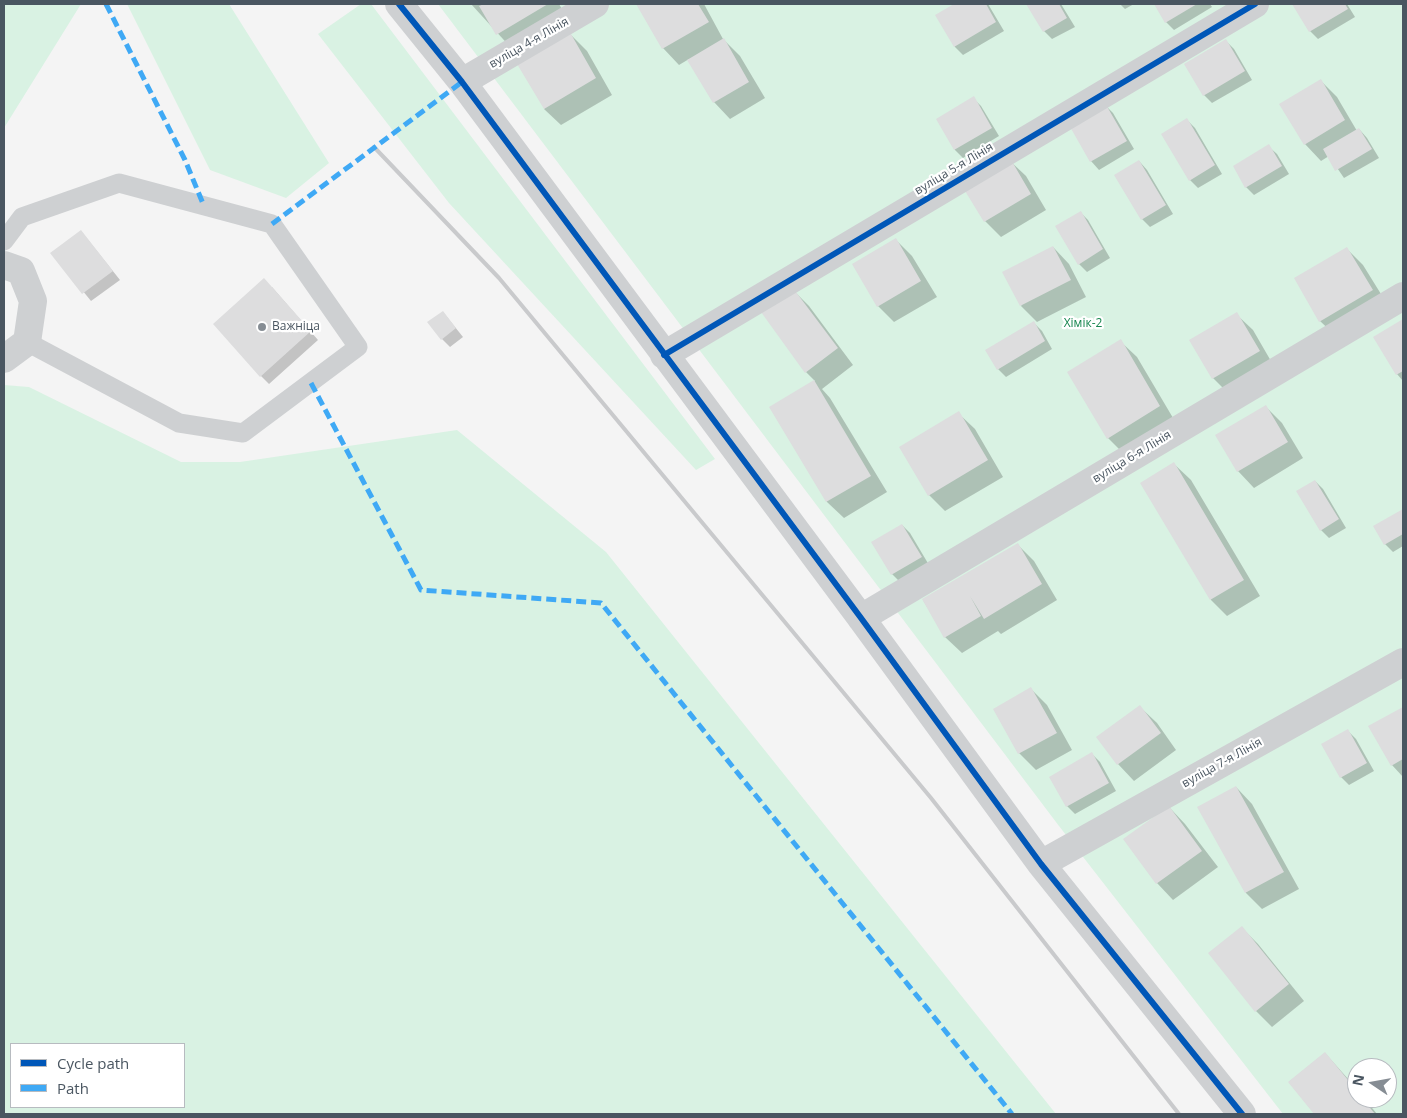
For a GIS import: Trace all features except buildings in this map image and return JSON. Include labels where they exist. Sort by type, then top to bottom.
[{"type":"street","points":[[398,4],[462,82],[861,618],[1041,864],[1242,1114]]},
{"type":"street","name":"вуліца 4-я Лінія","points":[[462,82],[596,4]]},
{"type":"street","name":"вуліца 5-я Лінія","points":[[664,355],[1255,4]]},
{"type":"street","points":[[4,265],[21,271],[32,301],[27,342],[4,359]]},
{"type":"street","name":"вуліца 6-я Лінія","points":[[861,618],[1403,296]]},
{"type":"street","name":"вуліца 7-я Лінія","points":[[1041,864],[1403,662]]},
{"type":"lane","points":[[4,241],[22,217],[119,184],[272,224],[358,347],[243,433],[179,422],[27,342]]},
{"type":"green space","points":[[4,4],[81,4],[4,128]]},
{"type":"green space","points":[[127,4],[229,4],[329,163],[286,198],[210,170]]},
{"type":"green space","points":[[361,4],[371,4],[715,459],[696,470],[449,203],[318,34]]},
{"type":"green space","name":"Хімік-2","points":[[438,4],[1403,4],[1403,1114],[1283,1114],[1059,826]]},
{"type":"green space","points":[[4,385],[29,387],[181,462],[240,462],[457,430],[606,552],[1056,1114],[4,1114]]},
{"type":"railway","points":[[374,147],[499,278],[931,798],[1179,1114]]},
{"type":"marked path","points":[[106,4],[185,160],[204,206]]},
{"type":"marked path","points":[[272,224],[462,82]]},
{"type":"marked path","points":[[311,383],[421,590],[601,603],[1012,1114]]},
{"type":"cycle path","points":[[399,4],[462,82],[861,618],[1041,864],[1242,1114]]},
{"type":"cycle path","points":[[664,355],[1255,4]]},
{"type":"place","name":"Важніца","points":[[262,327]]}]
